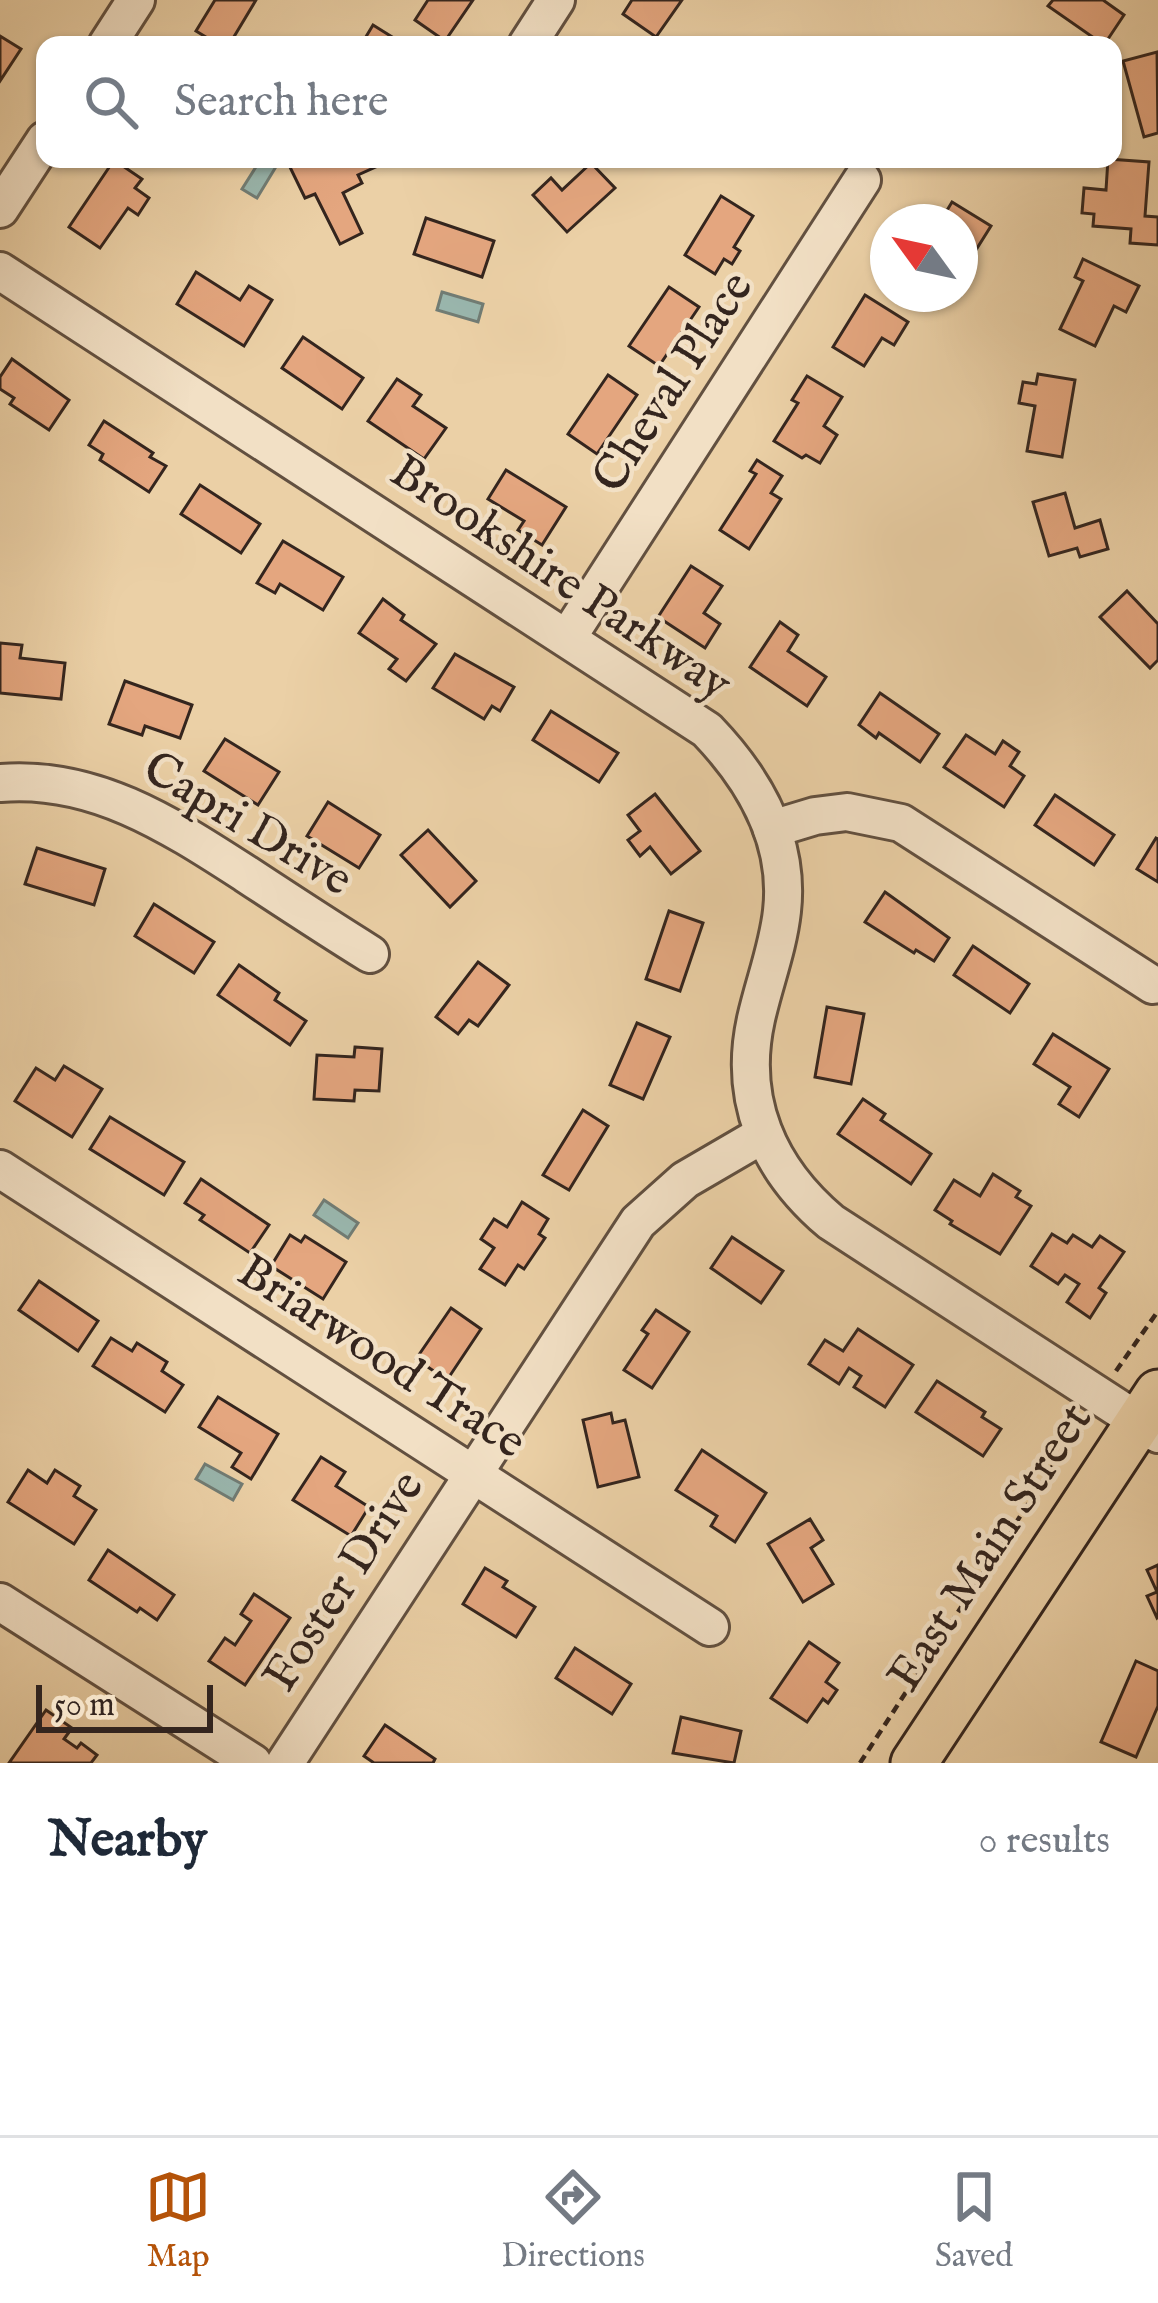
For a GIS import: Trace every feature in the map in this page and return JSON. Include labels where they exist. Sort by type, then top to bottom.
[{"type":"main road","name":"East Main Street","points":[[914,1763],[1152,1416]]},
{"type":"street","points":[[112,36],[136,0]]},
{"type":"street","points":[[533,36],[556,0]]},
{"type":"street","points":[[0,209],[36,154]]},
{"type":"street","name":"Cheval Place","points":[[568,637],[862,181]]},
{"type":"street","name":"Brookshire Parkway","points":[[0,272],[707,730],[735,759],[762,801],[782,877],[783,908],[749,1061],[752,1099],[784,1174],[831,1222],[1152,1416]]},
{"type":"street","name":"Capri Drive","points":[[0,783],[20,781],[95,792],[124,802],[181,832],[370,954]]},
{"type":"street","points":[[772,829],[814,815],[847,812],[902,823],[1154,985]]},
{"type":"street","name":"Foster Drive","points":[[284,1763],[638,1222],[685,1180],[764,1135]]},
{"type":"street","name":"Briarwood Trace","points":[[0,1168],[710,1627]]},
{"type":"street","points":[[0,1602],[253,1763]]},
{"type":"path","points":[[1112,1376],[1158,1311]]},
{"type":"path","points":[[860,1763],[1083,1420]]},
{"type":"water","points":[[255,168],[275,168],[257,198],[242,189]]},
{"type":"water","points":[[442,292],[483,304],[478,322],[437,310]]},
{"type":"water","points":[[324,1200],[358,1223],[348,1238],[314,1215]]},
{"type":"water","points":[[205,1464],[242,1484],[233,1500],[196,1479]]},
{"type":"building","points":[[215,0],[256,0],[234,36],[204,36],[196,31]]},
{"type":"building","points":[[428,0],[473,0],[448,36],[438,36],[415,20]]},
{"type":"building","points":[[632,0],[682,0],[657,36],[623,14]]},
{"type":"building","points":[[1053,0],[1103,0],[1124,15],[1110,36],[1091,36],[1048,6]]},
{"type":"building","points":[[373,25],[391,36],[366,36]]},
{"type":"building","points":[[0,36],[21,49],[0,81]]},
{"type":"building","points":[[1157,52],[1158,133],[1144,137],[1123,61]]},
{"type":"building","points":[[1122,160],[1149,162],[1145,216],[1158,217],[1158,245],[1130,243],[1131,229],[1093,226],[1094,214],[1082,213],[1084,188],[1106,190],[1107,168],[1122,168]]},
{"type":"building","points":[[109,168],[126,168],[142,179],[135,188],[149,198],[138,215],[128,208],[100,248],[69,227]]},
{"type":"building","points":[[290,168],[373,168],[358,175],[362,183],[343,193],[362,233],[340,244],[315,194],[305,198]]},
{"type":"building","points":[[586,168],[596,168],[615,188],[567,232],[533,195],[551,178],[562,190]]},
{"type":"building","points":[[721,196],[753,216],[734,247],[740,251],[732,264],[724,259],[715,274],[685,255]]},
{"type":"building","points":[[426,218],[494,241],[482,277],[414,254]]},
{"type":"building","points":[[978,218],[991,226],[978,247]]},
{"type":"building","points":[[1083,259],[1139,286],[1126,312],[1114,306],[1095,346],[1060,329],[1083,281],[1075,277]]},
{"type":"building","points":[[196,272],[240,300],[249,286],[272,300],[244,346],[177,304]]},
{"type":"building","points":[[669,287],[699,307],[659,366],[629,346]]},
{"type":"building","points":[[865,295],[870,298],[870,312],[892,312],[908,322],[894,345],[882,338],[864,366],[833,347]]},
{"type":"building","points":[[303,337],[363,378],[342,409],[282,368]]},
{"type":"building","points":[[12,359],[69,400],[49,430],[10,404],[14,398],[0,389],[0,377]]},
{"type":"building","points":[[1038,374],[1075,380],[1062,457],[1027,451],[1035,406],[1019,403],[1023,382],[1036,384]]},
{"type":"building","points":[[608,375],[637,395],[597,454],[568,434]]},
{"type":"building","points":[[807,376],[842,397],[824,426],[837,435],[820,463],[774,441],[798,403],[792,400]]},
{"type":"building","points":[[397,379],[421,395],[413,406],[446,428],[424,459],[368,421]]},
{"type":"building","points":[[104,421],[166,466],[149,492],[100,460],[103,454],[89,445]]},
{"type":"building","points":[[757,460],[782,476],[771,493],[781,499],[749,549],[720,530],[756,474],[750,471]]},
{"type":"building","points":[[506,470],[566,507],[542,545],[518,530],[524,521],[488,499]]},
{"type":"building","points":[[200,485],[260,524],[241,553],[181,514]]},
{"type":"building","points":[[1065,493],[1075,528],[1100,520],[1108,549],[1080,557],[1077,548],[1049,556],[1033,502]]},
{"type":"building","points":[[283,541],[343,577],[323,610],[280,584],[275,593],[257,583]]},
{"type":"building","points":[[691,566],[722,586],[704,613],[720,624],[705,648],[658,617]]},
{"type":"building","points":[[1127,591],[1158,624],[1158,660],[1150,668],[1100,617]]},
{"type":"building","points":[[383,599],[404,615],[401,620],[436,644],[406,681],[389,669],[397,659],[359,633]]},
{"type":"building","points":[[780,622],[798,635],[788,651],[826,677],[807,706],[750,667]]},
{"type":"building","points":[[0,643],[22,645],[20,658],[65,663],[61,699],[0,693]]},
{"type":"building","points":[[455,654],[514,687],[500,711],[492,706],[484,719],[433,688]]},
{"type":"building","points":[[125,681],[192,705],[180,738],[145,726],[142,735],[109,724]]},
{"type":"building","points":[[880,693],[939,734],[920,762],[859,725]]},
{"type":"building","points":[[551,711],[618,753],[599,782],[533,740]]},
{"type":"building","points":[[966,735],[995,754],[1003,741],[1019,752],[1010,766],[1024,776],[1004,807],[944,767]]},
{"type":"building","points":[[225,739],[279,772],[258,805],[204,771]]},
{"type":"building","points":[[655,794],[700,851],[671,874],[650,847],[640,856],[628,840],[640,831],[628,815]]},
{"type":"building","points":[[1055,795],[1114,835],[1094,865],[1035,825]]},
{"type":"building","points":[[328,802],[380,835],[359,868],[307,836]]},
{"type":"building","points":[[428,830],[476,881],[450,907],[401,855]]},
{"type":"building","points":[[1158,839],[1158,882],[1137,869]]},
{"type":"building","points":[[37,848],[105,869],[94,905],[25,884]]},
{"type":"building","points":[[885,892],[949,938],[934,961],[865,922]]},
{"type":"building","points":[[154,904],[214,942],[194,973],[135,936]]},
{"type":"building","points":[[669,911],[703,923],[680,991],[646,979]]},
{"type":"building","points":[[973,946],[1029,984],[1010,1013],[954,975]]},
{"type":"building","points":[[478,962],[509,985],[478,1026],[469,1020],[458,1034],[436,1017]]},
{"type":"building","points":[[239,965],[279,993],[275,1000],[306,1021],[290,1045],[218,995]]},
{"type":"building","points":[[827,1007],[864,1014],[851,1084],[815,1077]]},
{"type":"building","points":[[637,1023],[670,1037],[643,1099],[610,1085]]},
{"type":"building","points":[[1053,1034],[1109,1069],[1079,1117],[1059,1104],[1070,1087],[1034,1064]]},
{"type":"building","points":[[355,1047],[382,1049],[379,1091],[355,1090],[354,1101],[314,1099],[317,1055],[354,1057]]},
{"type":"building","points":[[64,1066],[102,1089],[72,1137],[15,1101],[36,1068],[55,1080]]},
{"type":"building","points":[[863,1099],[885,1114],[881,1120],[931,1154],[911,1184],[838,1134]]},
{"type":"building","points":[[583,1110],[608,1126],[569,1190],[543,1175]]},
{"type":"building","points":[[110,1117],[184,1162],[164,1195],[90,1149]]},
{"type":"building","points":[[993,1174],[1020,1191],[1016,1197],[1031,1206],[1000,1254],[935,1210],[954,1180],[980,1196]]},
{"type":"building","points":[[201,1179],[269,1225],[250,1253],[200,1220],[204,1215],[185,1203]]},
{"type":"building","points":[[522,1202],[548,1219],[539,1234],[545,1238],[524,1269],[518,1265],[505,1285],[480,1269],[494,1248],[481,1239],[494,1219],[507,1227]]},
{"type":"building","points":[[1052,1234],[1067,1243],[1073,1235],[1092,1247],[1100,1236],[1124,1252],[1099,1288],[1106,1293],[1090,1318],[1067,1302],[1079,1284],[1065,1275],[1058,1284],[1031,1266]]},
{"type":"building","points":[[290,1235],[301,1242],[305,1236],[346,1262],[323,1299],[271,1266]]},
{"type":"building","points":[[732,1237],[783,1271],[761,1303],[711,1268]]},
{"type":"building","points":[[39,1281],[98,1321],[78,1351],[19,1310]]},
{"type":"building","points":[[451,1308],[481,1329],[447,1380],[416,1359]]},
{"type":"building","points":[[656,1310],[689,1332],[652,1388],[624,1370],[648,1334],[642,1330]]},
{"type":"building","points":[[858,1329],[913,1365],[885,1407],[854,1387],[861,1376],[849,1368],[839,1384],[809,1364],[825,1340],[843,1351]]},
{"type":"building","points":[[111,1338],[132,1351],[137,1343],[167,1362],[162,1371],[183,1385],[165,1412],[93,1366]]},
{"type":"building","points":[[937,1381],[985,1412],[982,1417],[1001,1429],[983,1456],[916,1412]]},
{"type":"building","points":[[218,1397],[278,1434],[251,1479],[232,1467],[241,1453],[199,1427]]},
{"type":"building","points":[[611,1413],[613,1423],[625,1420],[639,1477],[598,1487],[583,1420]]},
{"type":"building","points":[[702,1450],[766,1493],[735,1542],[711,1526],[717,1516],[676,1490]]},
{"type":"building","points":[[321,1457],[345,1472],[336,1486],[369,1507],[351,1536],[293,1500]]},
{"type":"building","points":[[28,1470],[47,1483],[55,1470],[80,1486],[74,1496],[96,1510],[74,1544],[8,1502]]},
{"type":"building","points":[[810,1519],[823,1540],[811,1548],[833,1584],[803,1602],[768,1544]]},
{"type":"building","points":[[108,1550],[174,1595],[157,1620],[89,1580]]},
{"type":"building","points":[[1158,1565],[1157,1618],[1147,1596],[1157,1592],[1147,1570]]},
{"type":"building","points":[[485,1568],[507,1581],[503,1587],[535,1607],[516,1637],[463,1604]]},
{"type":"building","points":[[254,1594],[290,1618],[245,1685],[209,1661],[225,1638],[235,1645],[251,1621],[241,1614]]},
{"type":"building","points":[[809,1642],[839,1663],[826,1682],[837,1690],[828,1703],[823,1699],[807,1722],[771,1698]]},
{"type":"building","points":[[575,1648],[631,1684],[612,1714],[556,1678]]},
{"type":"building","points":[[1136,1661],[1158,1671],[1158,1706],[1136,1757],[1101,1742]]},
{"type":"building","points":[[46,1710],[72,1728],[64,1739],[77,1748],[81,1743],[97,1755],[91,1763],[9,1763]]},
{"type":"building","points":[[681,1717],[741,1731],[734,1763],[673,1753]]},
{"type":"building","points":[[385,1725],[435,1759],[433,1763],[374,1763],[364,1756]]}]
